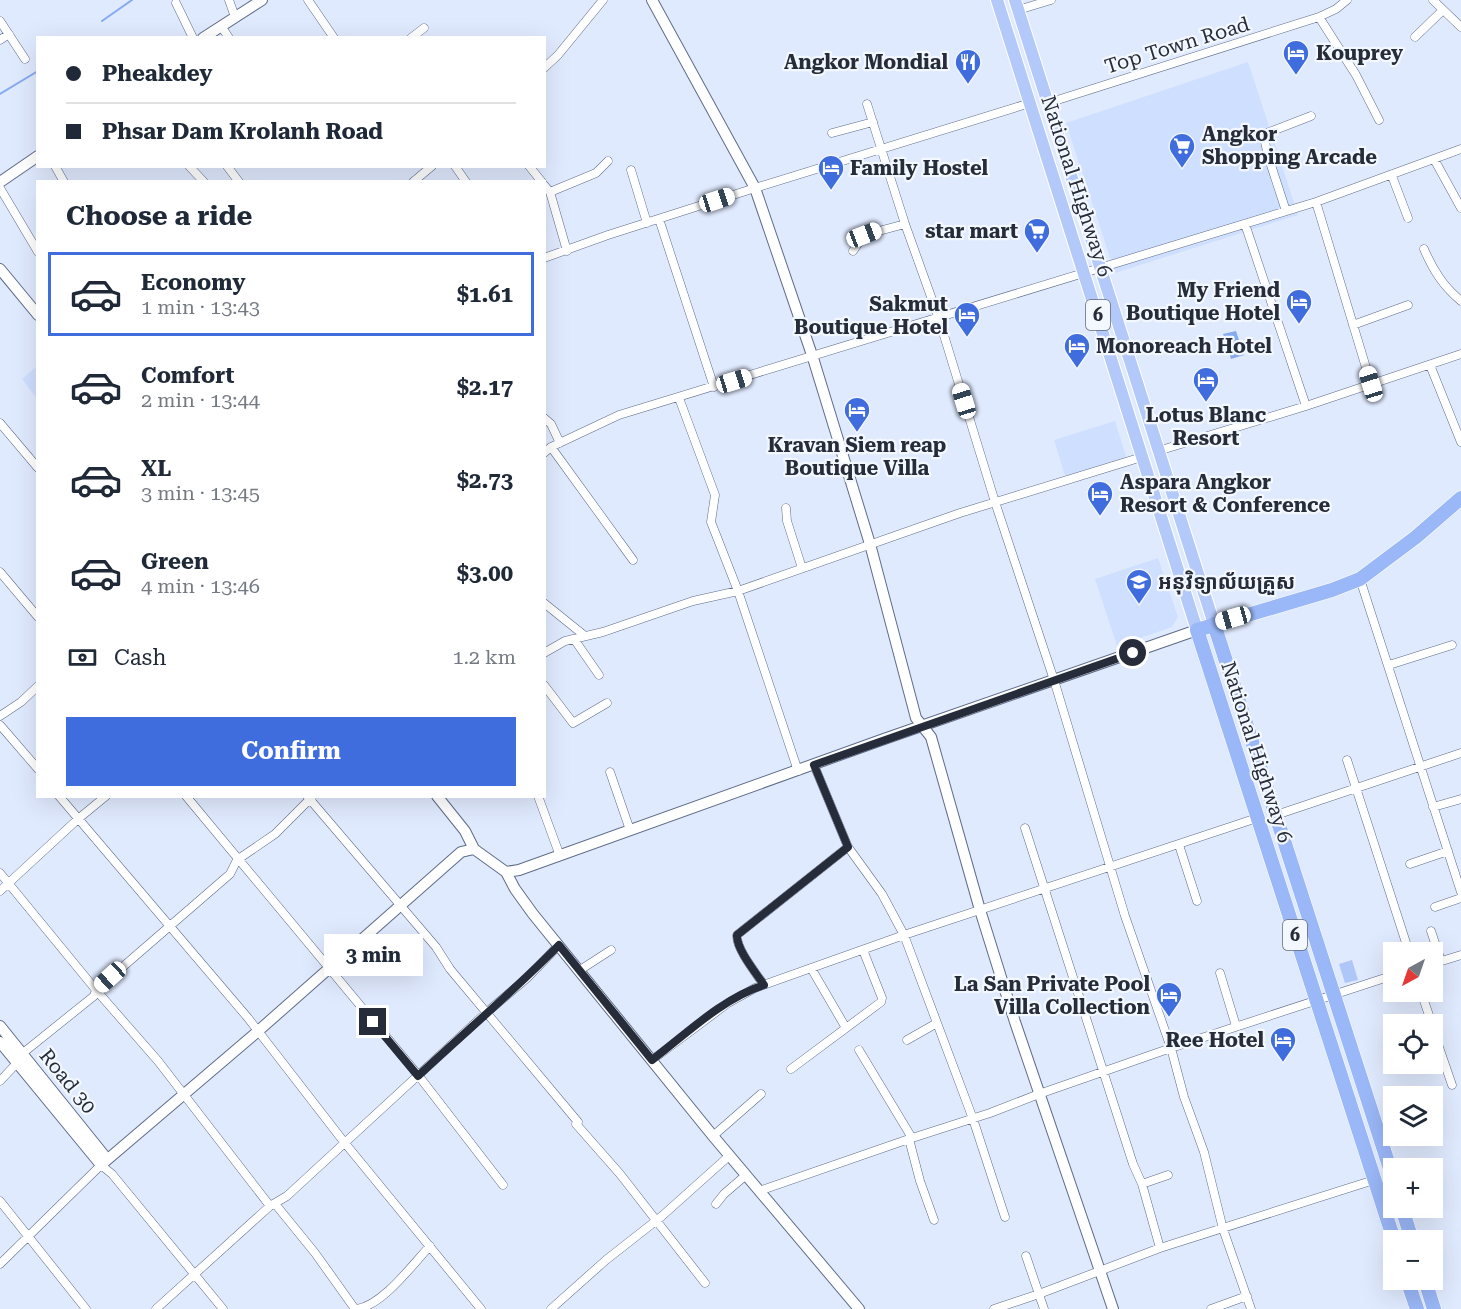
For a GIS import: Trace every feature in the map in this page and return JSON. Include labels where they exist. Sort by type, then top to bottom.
[{"type":"highway","points":[[1197,630],[1332,590],[1360,579],[1416,537],[1461,498]]},
{"type":"highway","name":"National Highway 6","points":[[1214,624],[1386,1158]]},
{"type":"highway","name":"National Highway 6","points":[[1197,630],[1391,1230]]},
{"type":"highway","points":[[1410,1290],[1417,1309]]},
{"type":"highway","points":[[1428,1290],[1434,1309]]},
{"type":"main road","name":"National Highway 6","points":[[997,0],[1197,630]]},
{"type":"main road","name":"National Highway 6","points":[[1016,5],[1214,624]]},
{"type":"street","points":[[229,0],[235,17]]},
{"type":"street","points":[[206,36],[262,0]]},
{"type":"street","points":[[308,0],[333,36]]},
{"type":"street","points":[[546,66],[558,55],[603,0]]},
{"type":"street","points":[[652,0],[755,188],[813,358],[870,544],[916,718],[931,736],[980,910],[1039,1094],[1113,1309]]},
{"type":"street","points":[[1016,5],[1052,0]]},
{"type":"street","name":"Top Town Road","points":[[1048,103],[1319,17],[1336,9],[1347,0]]},
{"type":"street","points":[[1433,0],[1460,23]]},
{"type":"street","points":[[176,3],[192,36]]},
{"type":"street","points":[[1415,37],[1443,10]]},
{"type":"street","points":[[1319,17],[1356,75],[1379,120]]},
{"type":"street","points":[[0,21],[25,59]]},
{"type":"street","points":[[221,26],[228,36]]},
{"type":"street","points":[[413,36],[424,27]]},
{"type":"street","points":[[0,40],[9,34]]},
{"type":"street","points":[[546,257],[755,188],[1030,103]]},
{"type":"street","points":[[867,104],[905,224],[939,319],[995,502],[1054,680],[1125,916],[1204,1152],[1223,1229],[1251,1309]]},
{"type":"street","points":[[1286,212],[1264,136],[1311,116]]},
{"type":"street","points":[[832,133],[873,122]]},
{"type":"street","points":[[633,560],[548,450],[620,416],[1286,212],[1392,176],[1461,149]]},
{"type":"street","points":[[0,182],[36,157]]},
{"type":"street","points":[[1434,159],[1461,208]]},
{"type":"street","points":[[546,186],[596,173],[608,161]]},
{"type":"street","points":[[191,168],[202,180]]},
{"type":"street","points":[[415,180],[430,168]]},
{"type":"street","points":[[531,168],[540,180]]},
{"type":"street","points":[[632,170],[647,223]]},
{"type":"street","points":[[1392,176],[1408,219]]},
{"type":"street","points":[[0,188],[36,249]]},
{"type":"street","points":[[546,189],[567,251]]},
{"type":"street","points":[[1316,202],[1371,384]]},
{"type":"street","points":[[659,219],[714,387]]},
{"type":"street","points":[[853,251],[864,235],[905,224]]},
{"type":"street","points":[[1245,224],[1306,406]]},
{"type":"street","points":[[1424,249],[1441,282],[1461,301]]},
{"type":"street","points":[[0,269],[36,313]]},
{"type":"street","points":[[1353,326],[1408,306]]},
{"type":"street","points":[[1158,451],[1306,406],[1461,354]]},
{"type":"street","points":[[1430,365],[1461,442]]},
{"type":"street","points":[[679,398],[715,495],[711,522],[738,591],[798,771]]},
{"type":"street","points":[[546,420],[551,424],[560,443]]},
{"type":"street","points":[[0,423],[36,466]]},
{"type":"street","points":[[546,648],[603,632],[693,601],[738,591],[995,502],[1142,457]]},
{"type":"street","points":[[786,508],[787,521],[802,568]]},
{"type":"street","points":[[0,572],[36,615]]},
{"type":"street","points":[[1360,579],[1461,892]]},
{"type":"street","points":[[546,605],[585,636]]},
{"type":"street","points":[[506,872],[560,856],[1197,630]]},
{"type":"street","points":[[574,639],[599,675]]},
{"type":"street","points":[[1389,665],[1452,645]]},
{"type":"street","points":[[0,716],[21,702],[36,688]]},
{"type":"street","points":[[546,688],[573,723],[607,703]]},
{"type":"street","points":[[0,725],[36,767]]},
{"type":"street","points":[[1276,815],[1461,753]]},
{"type":"street","points":[[1347,760],[1405,942]]},
{"type":"street","points":[[814,765],[848,847],[882,894],[904,935],[973,1119],[1005,1217]]},
{"type":"street","points":[[610,772],[630,830]]},
{"type":"street","points":[[61,798],[248,1018],[344,1142],[481,1309]]},
{"type":"street","points":[[0,891],[104,798]]},
{"type":"street","points":[[188,798],[418,1076],[502,1185]]},
{"type":"street","points":[[0,1081],[20,1058],[230,874],[237,860],[275,834],[309,798]]},
{"type":"street","points":[[311,798],[436,947],[450,969],[620,1174],[654,1221],[705,1283]]},
{"type":"street","points":[[439,798],[465,831],[474,849],[506,872],[525,903],[729,1156],[859,1309]]},
{"type":"street","points":[[539,798],[560,856]]},
{"type":"street","points":[[1433,807],[1461,799]]},
{"type":"street","points":[[652,1060],[746,992],[904,935],[1112,868],[1257,818]]},
{"type":"street","points":[[1025,828],[1133,1164],[1142,1184],[1160,1248]]},
{"type":"street","points":[[1179,845],[1197,901]]},
{"type":"street","points":[[764,985],[740,948],[736,940],[737,935],[848,847]]},
{"type":"street","points":[[0,1264],[104,1162],[257,1032],[455,856],[474,849]]},
{"type":"street","points":[[1410,864],[1448,851]]},
{"type":"street","points":[[0,873],[315,1253],[356,1309],[365,1307],[383,1294],[430,1246]]},
{"type":"street","points":[[1435,907],[1461,898]]},
{"type":"street","points":[[1431,931],[1433,942]]},
{"type":"street","points":[[156,1309],[273,1205],[314,1172],[486,1012],[527,978],[559,945]]},
{"type":"street","points":[[580,970],[611,950]]},
{"type":"street","points":[[791,1069],[882,1000],[863,950]]},
{"type":"street","points":[[1443,960],[1461,955]]},
{"type":"street","points":[[811,968],[846,1028]]},
{"type":"street","points":[[1220,973],[1236,1026]]},
{"type":"street","points":[[759,1191],[910,1138],[973,1119],[1103,1071],[1315,999],[1383,979]]},
{"type":"street","points":[[907,1040],[937,1023]]},
{"type":"street","name":"Road 30","points":[[0,1026],[20,1058],[104,1162]]},
{"type":"street","name":"Road 30","points":[[0,1042],[20,1058]]},
{"type":"street","points":[[859,1050],[910,1138],[920,1181],[934,1220]]},
{"type":"street","points":[[1443,1058],[1452,1085]]},
{"type":"street","points":[[713,1136],[761,1094]]},
{"type":"street","points":[[551,1309],[729,1156]]},
{"type":"street","points":[[104,1162],[223,1309]]},
{"type":"street","points":[[1142,1184],[1168,1175]]},
{"type":"street","points":[[716,1204],[724,1194],[746,1176]]},
{"type":"street","points":[[994,1309],[1160,1248],[1374,1180]]},
{"type":"street","points":[[0,1201],[86,1309]]},
{"type":"street","points":[[1026,1256],[1044,1309]]},
{"type":"street","points":[[1211,1309],[1247,1296]]},
{"type":"shaded area","name":"Angkor Shopping Arcade","points":[[1248,62],[1298,215],[1115,273],[1066,123]]},
{"type":"shaded area","points":[[1236,331],[1244,355],[1231,359],[1223,334]]},
{"type":"shaded area","points":[[36,367],[36,398],[22,379]]},
{"type":"shaded area","points":[[1115,421],[1127,460],[1066,479],[1054,440]]},
{"type":"shaded area","name":"អនុវិទ្យាល័យគ្រួស","points":[[1158,558],[1178,617],[1172,627],[1117,646],[1095,579]]},
{"type":"shaded area","points":[[1352,960],[1358,980],[1345,983],[1339,964]]},
{"type":"waterway","points":[[102,21],[132,0]]},
{"type":"waterway","points":[[0,94],[36,72]]},
{"type":"place","name":"Kouprey","points":[[1296,76]]},
{"type":"place","name":"Angkor Mondial","points":[[968,85]]},
{"type":"place","name":"Angkor Shopping Arcade","points":[[1182,169]]},
{"type":"place","name":"Family Hostel","points":[[831,191]]},
{"type":"place","name":"star mart","points":[[1037,254]]},
{"type":"place","name":"My Friend Boutique Hotel","points":[[1299,325]]},
{"type":"place","name":"Sakmut Boutique Hotel","points":[[967,338]]},
{"type":"place","name":"Monoreach Hotel","points":[[1077,369]]},
{"type":"place","name":"Lotus Blanc Resort","points":[[1206,403]]},
{"type":"place","name":"Kravan Siem reap Boutique Villa","points":[[857,433]]},
{"type":"place","name":"Aspara Angkor Resort & Conference","points":[[1100,517]]},
{"type":"place","name":"អនុវិទ្យាល័យគ្រួស","points":[[1139,605]]},
{"type":"place","name":"La San Private Pool Villa Collection","points":[[1169,1018]]},
{"type":"place","name":"Ree Hotel","points":[[1283,1063]]},
{"type":"route","points":[[373,1022],[418,1076],[486,1012],[527,978],[559,945],[652,1060],[728,1003],[764,985],[740,948],[736,936],[848,847],[814,765],[1133,653]]}]
